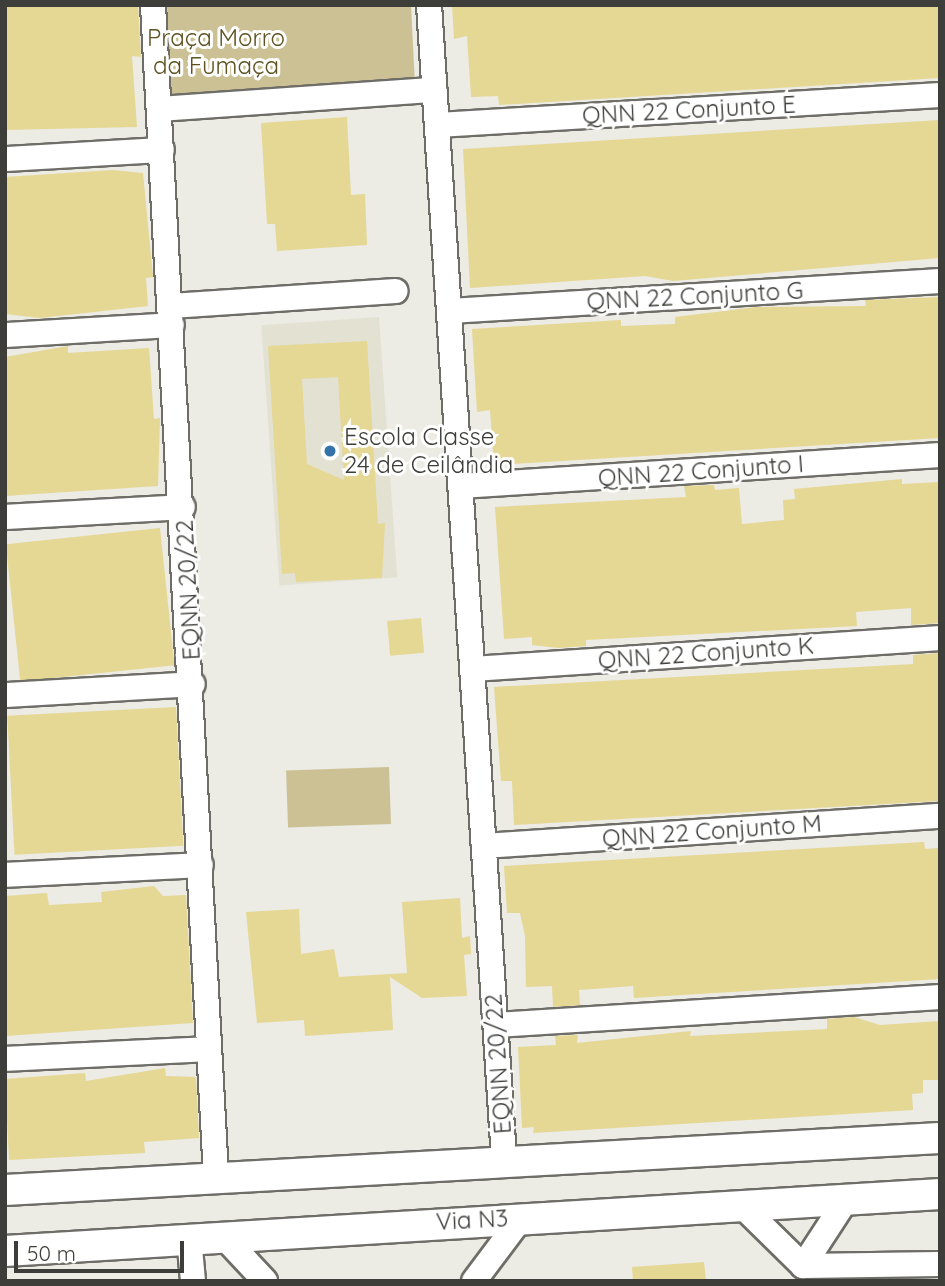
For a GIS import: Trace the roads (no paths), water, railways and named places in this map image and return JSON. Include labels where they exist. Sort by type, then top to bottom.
[{"type":"main road","points":[[5,1190],[504,1159],[935,1141]]},
{"type":"main road","points":[[681,1209],[779,1186],[925,1180],[940,1171]]},
{"type":"main road","points":[[5,1205],[89,1200],[202,1177]]},
{"type":"main road","name":"Via N3","points":[[5,1251],[189,1237],[940,1194]]},
{"type":"street","name":"EQNN 20/22","points":[[153,5],[183,507],[209,1049],[202,1177]]},
{"type":"street","name":"EQNN 20/22","points":[[429,5],[504,1159]]},
{"type":"street","points":[[159,109],[435,90]]},
{"type":"street","name":"QNN 22 Conjunto E","points":[[438,125],[940,95]]},
{"type":"street","points":[[5,159],[162,150]]},
{"type":"street","name":"QNN 22 Conjunto G","points":[[450,311],[940,281]]},
{"type":"street","points":[[5,335],[395,291]]},
{"type":"street","name":"QNN 22 Conjunto I","points":[[461,486],[940,455]]},
{"type":"street","points":[[5,517],[183,507]]},
{"type":"street","name":"QNN 22 Conjunto K","points":[[473,669],[940,638]]},
{"type":"street","points":[[5,695],[192,684]]},
{"type":"street","name":"QNN 22 Conjunto M","points":[[484,846],[940,816]]},
{"type":"street","points":[[5,875],[201,865]]},
{"type":"street","points":[[496,1025],[940,997]]},
{"type":"street","points":[[5,1059],[209,1049]]},
{"type":"street","points":[[803,1266],[846,1200]]},
{"type":"street","points":[[742,1206],[803,1266],[940,1264]]},
{"type":"street","points":[[474,1281],[522,1217]]},
{"type":"street","points":[[222,1235],[265,1281]]},
{"type":"street","points":[[189,1237],[192,1281]]},
{"type":"place","name":"Escola Classe 24 de Ceilândia","points":[[330,451]]},
{"type":"park label","name":"Praça Morro da Fumaça","points":[[216,52]]}]
